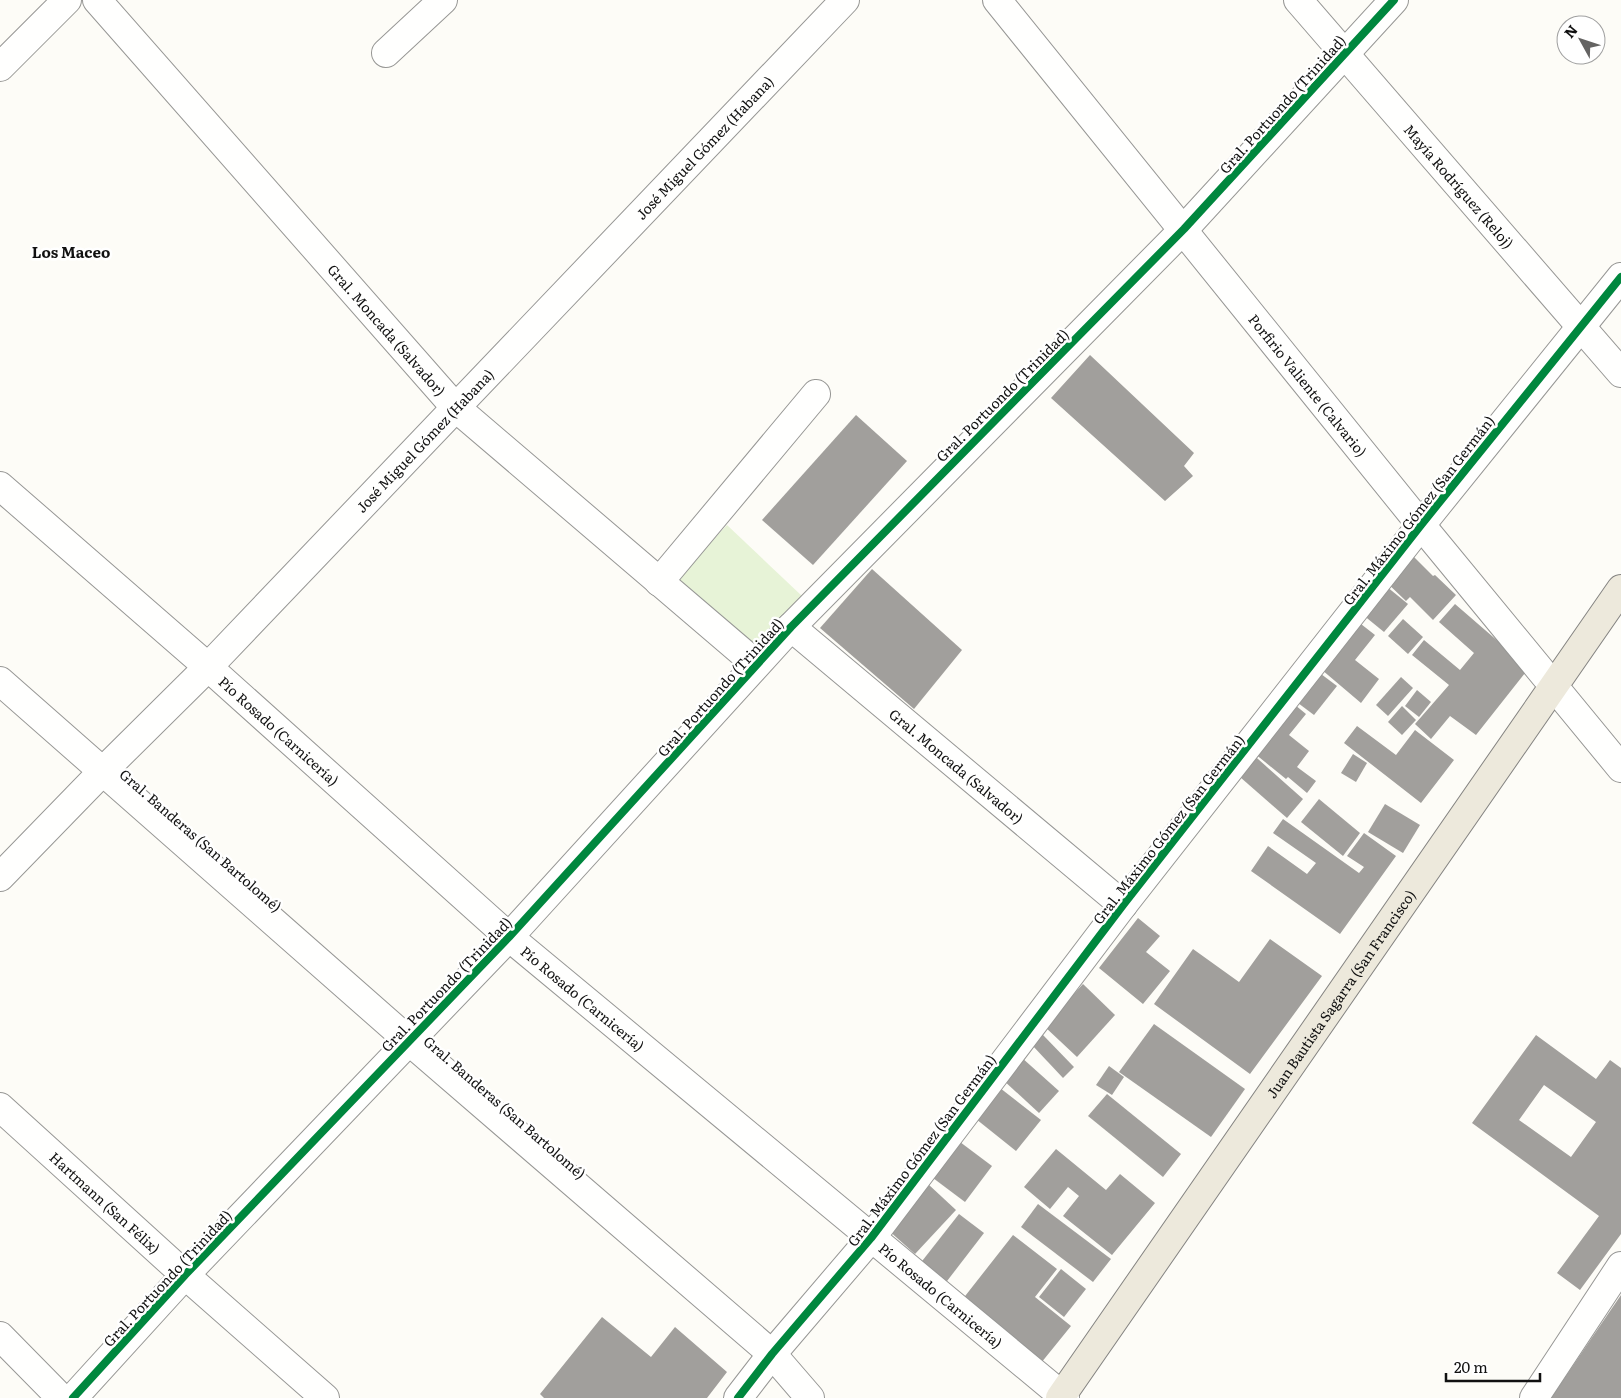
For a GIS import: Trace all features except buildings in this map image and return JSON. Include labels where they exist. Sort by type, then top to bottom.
[{"type":"main road","name":"Juan Bautista Sagarra (San Francisco)","points":[[1062,1397],[1621,589]]},
{"type":"street","points":[[0,67],[67,0]]},
{"type":"street","name":"Gral. Moncada (Salvador)","points":[[97,0],[455,407],[756,664]]},
{"type":"street","points":[[386,53],[443,0]]},
{"type":"street","name":"José Miguel Gómez (Habana)","points":[[0,877],[103,770],[208,667],[845,0]]},
{"type":"street","name":"Porfirio Valiente (Calvario)","points":[[998,0],[1421,525],[1554,684],[1621,768]]},
{"type":"street","name":"Mayía Rodríguez (Reloj)","points":[[1298,0],[1621,373]]},
{"type":"street","name":"Gral. Portuondo (Trinidad)","points":[[73,1398],[185,1275],[510,937],[756,664],[1184,230],[1394,0]]},
{"type":"street","name":"Gral. Máximo Gómez (San Germán)","points":[[738,1398],[772,1354],[871,1238],[1123,906],[1421,525],[1621,278]]},
{"type":"street","points":[[659,582],[816,394]]},
{"type":"street","name":"Pío Rosado (Carnicería)","points":[[0,486],[208,667],[510,937],[1062,1397]]},
{"type":"street","name":"Gral. Moncada (Salvador)","points":[[791,627],[1123,906]]},
{"type":"street","name":"Gral. Banderas (San Bartolomé)","points":[[0,680],[409,1041],[772,1354],[810,1398]]},
{"type":"street","name":"Hartmann (San Félix)","points":[[0,1107],[185,1275],[325,1398]]},
{"type":"street","points":[[1534,1398],[1621,1266]]},
{"type":"street","points":[[0,1336],[61,1398]]},
{"type":"green space","points":[[727,525],[802,596],[753,650],[676,579]]},
{"type":"cycle path","points":[[73,1398],[185,1275],[509,937],[791,627],[1184,229],[1394,0]]},
{"type":"cycle path","points":[[738,1398],[772,1354],[871,1238],[1123,905],[1421,525],[1621,277]]},
{"type":"district","name":"Los Maceo","points":[[71,251]]}]
